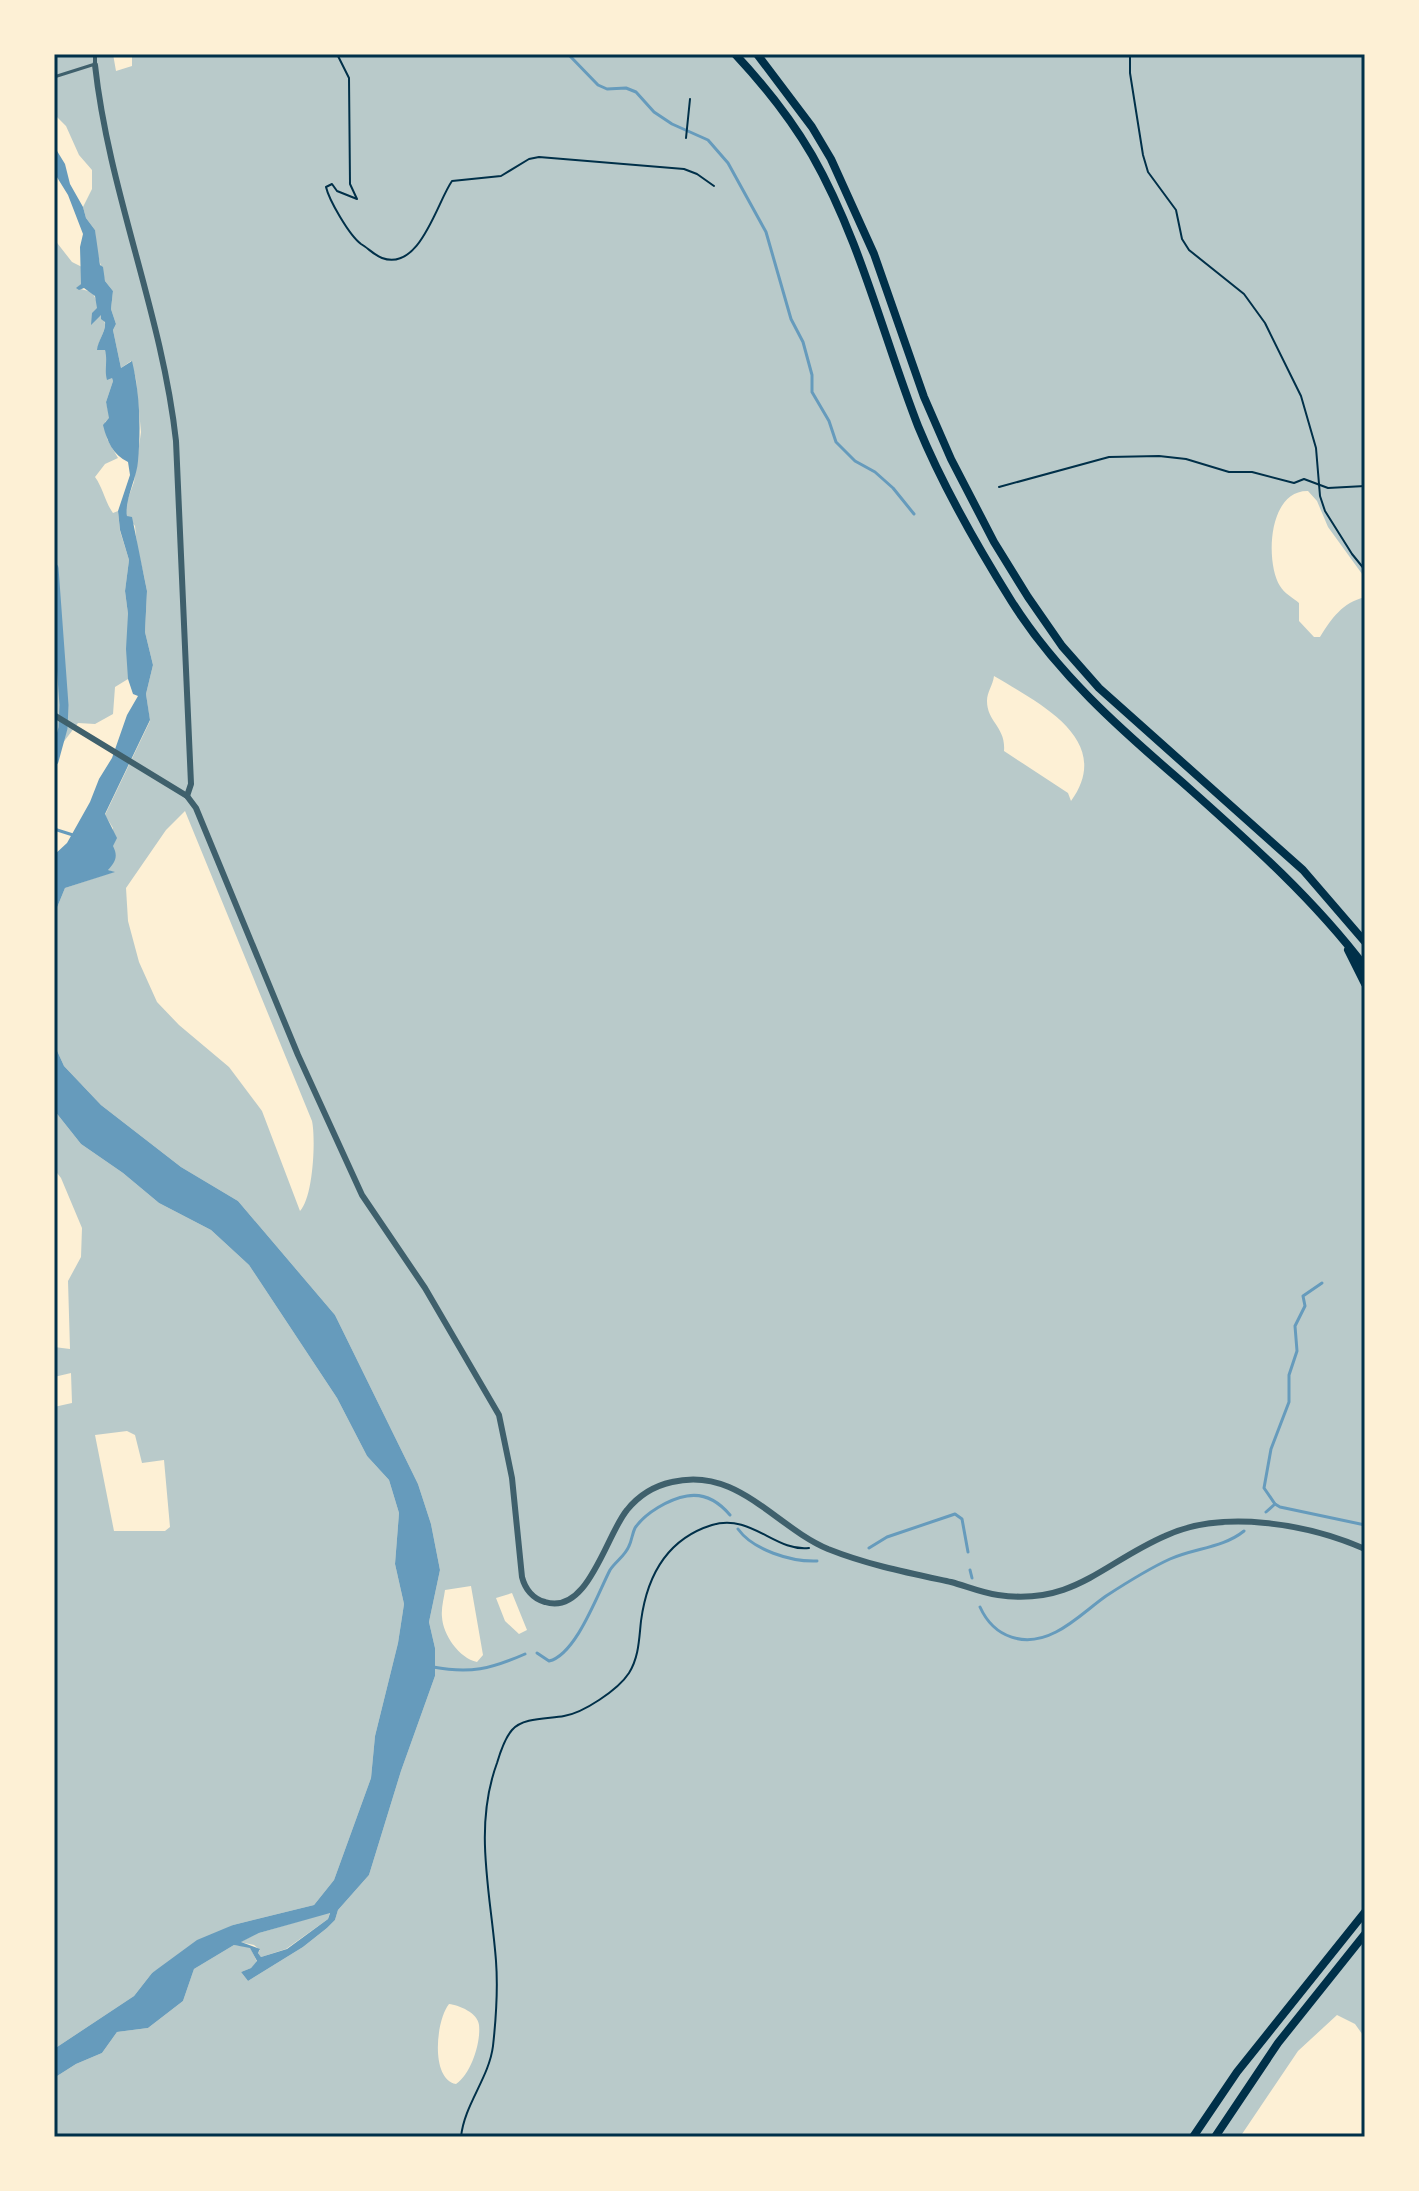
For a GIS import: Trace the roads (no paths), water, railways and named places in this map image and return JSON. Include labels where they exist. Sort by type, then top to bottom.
[{"type":"highway","points":[[735,54],[785,114],[836,202],[919,428],[958,509],[1013,604],[1046,650],[1104,714],[1282,874],[1365,967]]},
{"type":"highway","points":[[757,54],[812,127],[849,196],[874,254],[924,397],[951,459],[994,542],[1028,597],[1062,646],[1099,688],[1294,861],[1365,942]]},
{"type":"highway","points":[[1342,939],[1365,984]]},
{"type":"highway","points":[[1193,2137],[1237,2072],[1365,1912]]},
{"type":"highway","points":[[1215,2137],[1278,2043],[1365,1934]]},
{"type":"street","points":[[95,54],[107,142],[171,396],[176,441],[191,784],[184,794]]},
{"type":"street","points":[[54,77],[95,65]]},
{"type":"street","points":[[54,715],[184,794],[203,821],[298,1055],[362,1195],[425,1288],[499,1415],[512,1478],[520,1570],[531,1594],[542,1601],[555,1604],[574,1597],[588,1581],[626,1511],[639,1497],[661,1486],[687,1479],[723,1483],[745,1494],[775,1518],[816,1543],[874,1565],[995,1595],[1022,1597],[1063,1592],[1164,1536],[1207,1522],[1286,1527],[1365,1549]]},
{"type":"water","points":[[54,146],[65,164],[70,184],[86,218],[95,230],[100,265],[105,281],[113,291],[111,309],[116,324],[113,330],[121,368],[132,361],[135,373],[139,449],[127,516],[132,517],[147,591],[145,632],[153,665],[146,694],[150,720],[105,814],[117,838],[113,846],[115,858],[108,870],[115,872],[65,888],[54,915],[54,855],[67,843],[90,802],[138,696],[133,694],[128,679],[125,591],[129,560],[118,511],[130,475],[128,462],[111,447],[103,425],[109,418],[106,402],[113,381],[112,378],[107,380],[105,350],[97,350],[105,322],[101,315],[91,325],[92,313],[97,308],[95,296],[84,288],[76,288],[81,284],[80,247],[83,234],[68,195],[55,174]]},
{"type":"water","points":[[54,1044],[64,1066],[101,1105],[181,1167],[238,1201],[335,1315],[418,1484],[431,1524],[440,1570],[429,1622],[435,1648],[435,1676],[369,1875],[338,1910],[335,1920],[303,1947],[248,1981],[241,1972],[257,1961],[250,1948],[234,1945],[194,1969],[183,2001],[148,2028],[117,2032],[102,2053],[54,2078],[54,2049],[134,1996],[152,1973],[197,1940],[233,1925],[314,1905],[334,1880],[371,1778],[375,1736],[398,1643],[404,1604],[395,1564],[399,1513],[389,1480],[367,1456],[337,1398],[249,1265],[211,1230],[159,1203],[81,1144],[54,1110]],"holes":[[[330,1913],[328,1919],[287,1949],[261,1957],[258,1953],[260,1949],[241,1942],[259,1933]]]},
{"type":"waterway","points":[[568,54],[598,85],[636,92],[654,112],[708,140],[728,163],[766,232],[791,319],[803,342],[812,375],[812,392],[829,421],[836,442],[855,461],[875,472],[893,488],[914,514]]},
{"type":"waterway","points":[[54,568],[64,705],[63,728],[54,761]]},
{"type":"waterway","points":[[54,829],[73,835]]},
{"type":"waterway","points":[[1322,1283],[1303,1296],[1305,1306],[1295,1326],[1297,1351],[1289,1375],[1289,1402],[1271,1449],[1264,1488],[1280,1507],[1365,1525]]},
{"type":"waterway","points":[[537,1653],[549,1661],[559,1656],[577,1636],[610,1570],[627,1550],[635,1528],[651,1512],[673,1500],[693,1495],[711,1500],[730,1515]]},
{"type":"waterway","points":[[1266,1512],[1275,1504]]},
{"type":"waterway","points":[[869,1548],[887,1537],[955,1514],[962,1519],[968,1552]]},
{"type":"waterway","points":[[738,1529],[763,1549],[796,1559],[817,1561]]},
{"type":"waterway","points":[[980,1607],[986,1618],[1002,1633],[1022,1639],[1044,1637],[1063,1628],[1106,1596],[1154,1567],[1179,1555],[1227,1541],[1244,1531]]},
{"type":"waterway","points":[[970,1570],[972,1578]]},
{"type":"waterway","points":[[433,1667],[480,1669],[525,1654]]}]
